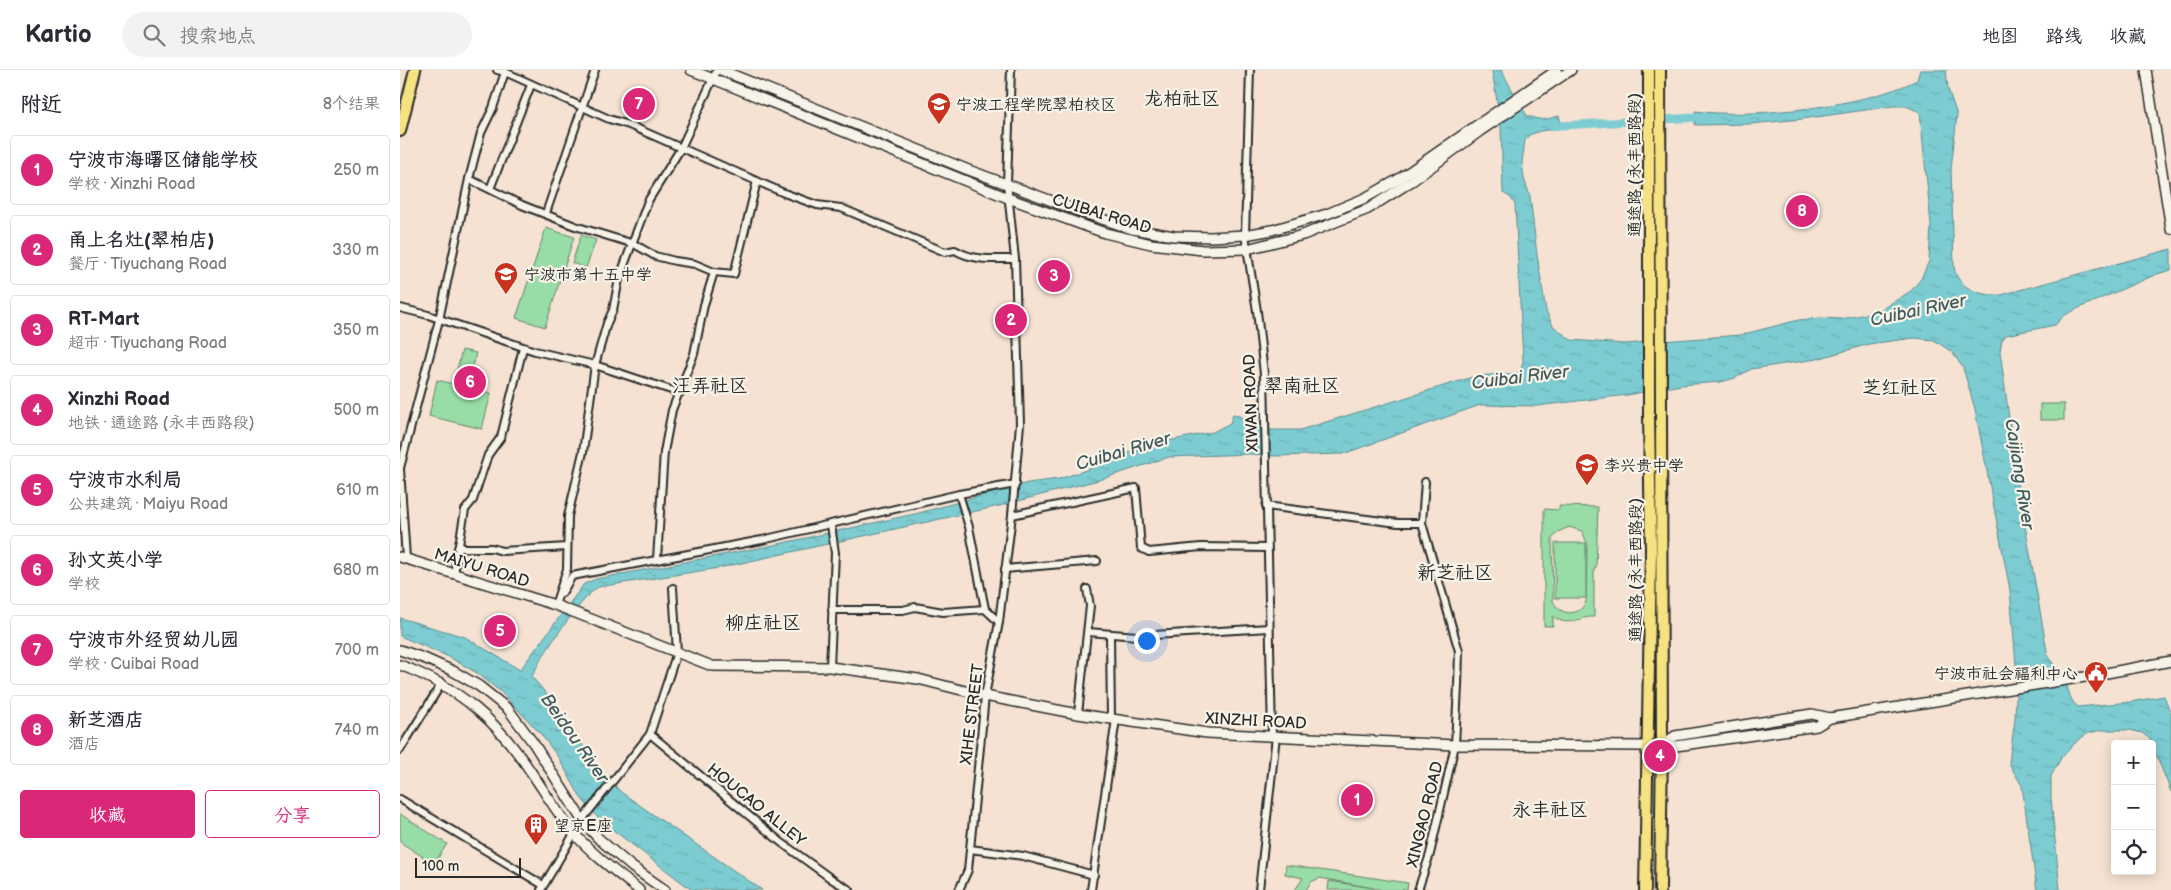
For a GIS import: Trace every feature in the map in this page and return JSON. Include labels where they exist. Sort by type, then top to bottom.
[{"type":"main road","points":[[400,130],[415,70]]},
{"type":"main road","name":"CUIBAI ROAD","points":[[691,70],[1008,198],[1105,232],[1151,244],[1203,250],[1247,249],[1303,236],[1368,209],[1412,181],[1480,127]]},
{"type":"main road","name":"CUIBAI ROAD","points":[[719,70],[957,166],[1087,214],[1132,228],[1174,236],[1210,237],[1245,236],[1305,222],[1365,198],[1399,179],[1527,95],[1571,70]]},
{"type":"main road","points":[[1527,95],[1557,70]]},
{"type":"main road","name":"通途路 (永丰西路段)","points":[[1645,890],[1651,551],[1649,416],[1655,340],[1655,134],[1654,98],[1648,70]]},
{"type":"main road","name":"通途路 (永丰西路段)","points":[[1654,98],[1660,70]]},
{"type":"main road","points":[[2146,70],[2171,229]]},
{"type":"main road","name":"通途路 (永丰西路段)","points":[[1655,340],[1661,406],[1662,745],[1660,890]]},
{"type":"main road","name":"MAIYU ROAD","points":[[403,558],[555,606],[712,666],[830,667]]},
{"type":"main road","points":[[400,650],[426,658],[453,671],[479,686],[508,709],[534,744],[582,820],[632,867],[665,890]]},
{"type":"main road","points":[[1662,745],[1676,746],[1817,726],[1830,718],[2085,677],[2171,661]]},
{"type":"main road","points":[[400,665],[442,683],[484,715],[504,734],[574,832],[608,865],[639,890]]},
{"type":"main road","name":"XINZHI ROAD","points":[[830,667],[918,679],[986,696],[1078,714],[1207,733],[1455,745],[1647,746]]},
{"type":"main road","points":[[1662,745],[1675,736],[1812,714],[1830,718]]},
{"type":"street","points":[[497,70],[757,181],[817,205],[841,208],[945,252],[955,250],[964,256],[982,259],[1015,259]]},
{"type":"street","points":[[546,213],[595,70]]},
{"type":"street","points":[[555,606],[567,569],[568,516],[583,452],[595,365],[612,310],[619,279],[634,244],[648,201],[681,148],[719,70]]},
{"type":"street","name":"XIHE STREET","points":[[959,890],[968,870],[986,696],[999,622],[1016,484],[1020,424],[1015,259],[1006,183],[1011,70]]},
{"type":"street","name":"XIWAN ROAD","points":[[1250,70],[1245,236],[1261,340],[1266,426],[1269,628],[1274,736],[1259,890]]},
{"type":"street","points":[[403,558],[400,469],[439,320],[469,179],[482,134],[505,72]]},
{"type":"street","points":[[490,189],[531,85]]},
{"type":"street","points":[[469,179],[522,205],[575,226],[634,244],[655,256],[675,262],[695,264],[714,272],[734,274],[757,181]]},
{"type":"street","points":[[657,559],[664,452],[672,410],[694,354],[704,305],[714,272]]},
{"type":"street","points":[[400,308],[523,348],[595,365],[680,393]]},
{"type":"street","points":[[454,574],[465,510],[473,500],[488,455],[501,436],[523,348]]},
{"type":"street","points":[[1266,506],[1398,523],[1422,523],[1425,482]]},
{"type":"street","points":[[555,606],[572,576],[831,526],[959,494],[1016,484]]},
{"type":"street","points":[[1012,515],[1136,488],[1141,548],[1149,552],[1200,546],[1267,548]]},
{"type":"street","points":[[959,494],[968,527],[985,609],[999,622]]},
{"type":"street","name":"XINGAO ROAD","points":[[1418,890],[1430,854],[1455,745],[1459,652],[1422,523]]},
{"type":"street","points":[[830,667],[835,553],[831,526]]},
{"type":"street","points":[[458,548],[492,548],[502,551],[567,547]]},
{"type":"street","points":[[1005,569],[1097,561]]},
{"type":"street","points":[[400,799],[542,887],[582,820],[650,734],[677,652],[673,588]]},
{"type":"street","points":[[1078,714],[1090,606],[1087,590]]},
{"type":"street","points":[[832,610],[903,610],[915,608],[943,612],[985,609]]},
{"type":"street","points":[[1088,632],[1137,636],[1269,628]]},
{"type":"street","points":[[1092,890],[1114,719],[1110,634]]},
{"type":"street","points":[[400,750],[442,683]]},
{"type":"street","name":"HOUCAO ALLEY","points":[[650,734],[782,843],[850,890]]},
{"type":"street","points":[[970,849],[1023,856],[1094,875]]},
{"type":"green space","points":[[546,228],[574,237],[545,327],[516,318]]},
{"type":"green space","points":[[581,235],[596,240],[586,268],[572,263]]},
{"type":"green space","points":[[462,350],[476,353],[469,381],[455,378]]},
{"type":"green space","points":[[437,380],[491,393],[482,429],[429,416]]},
{"type":"green space","points":[[2040,404],[2064,404],[2064,420],[2040,420]]},
{"type":"green space","points":[[1559,506],[1598,507],[1596,568],[1594,569],[1594,617],[1563,622],[1553,616],[1553,626],[1544,626],[1544,509],[1559,510]],"holes":[[[1569,527],[1582,531],[1587,543],[1586,602],[1579,610],[1570,613],[1560,610],[1553,601],[1552,539],[1558,532]]]},
{"type":"green space","points":[[1555,543],[1586,543],[1586,598],[1555,598]]},
{"type":"green space","points":[[400,814],[447,844],[434,864],[400,842]]},
{"type":"green space","points":[[1286,865],[1408,883],[1407,890],[1383,890],[1320,878],[1311,882],[1306,890],[1295,890],[1303,878],[1285,874]]},
{"type":"green space","points":[[1329,881],[1373,888],[1373,890],[1328,890]]},
{"type":"water","points":[[1492,70],[1501,70],[1527,116],[1543,120],[1559,116],[1563,128],[1540,131],[1529,135],[1525,140],[1522,162],[1524,179],[1530,196],[1546,311],[1553,326],[1571,340],[1625,344],[1740,335],[1799,320],[1841,319],[1877,312],[1911,291],[1921,279],[1929,261],[1931,225],[1920,112],[1906,106],[1894,106],[1751,124],[1695,125],[1695,111],[1718,113],[1776,112],[1840,103],[1896,89],[1917,80],[1920,70],[1946,70],[1948,89],[1957,115],[1951,169],[1954,267],[1956,275],[1965,286],[1971,290],[1986,294],[2001,295],[2171,249],[2171,270],[2157,274],[2079,308],[2065,315],[2055,325],[2006,335],[2002,340],[2000,351],[2018,485],[2048,657],[2062,673],[2070,696],[2078,707],[2130,702],[2164,696],[2171,714],[2171,792],[2156,754],[2156,740],[2150,740],[2142,733],[2130,730],[2100,730],[2087,734],[2077,741],[2061,758],[2051,776],[2051,799],[2060,890],[2037,890],[2022,786],[2009,763],[2015,719],[2017,678],[2010,590],[1975,409],[1963,368],[1952,352],[1934,340],[1914,338],[1869,344],[1817,359],[1751,369],[1735,378],[1721,382],[1681,385],[1627,395],[1537,406],[1480,405],[1343,454],[1276,456],[1251,454],[1169,457],[1102,479],[999,506],[719,568],[598,587],[561,629],[532,677],[554,703],[600,771],[622,793],[762,890],[692,890],[600,820],[581,798],[558,757],[540,733],[501,692],[477,673],[449,657],[400,636],[400,618],[465,637],[520,670],[584,584],[596,579],[774,545],[919,513],[1028,483],[1059,479],[1092,468],[1143,446],[1213,432],[1230,423],[1233,414],[1238,415],[1251,425],[1266,430],[1300,430],[1476,376],[1518,373],[1521,370],[1523,361],[1515,204],[1510,197],[1503,193],[1501,127]]},
{"type":"waterway","points":[[1553,126],[1704,117]]},
{"type":"place","name":"宁波市外经贸幼儿园","points":[[639,104]]},
{"type":"place","name":"宁波工程学院翠柏校区","points":[[939,125]]},
{"type":"place","name":"新芝酒店","points":[[1802,211]]},
{"type":"place","name":"RT-Mart","points":[[1054,276]]},
{"type":"place","name":"宁波市第十五中学","points":[[506,295]]},
{"type":"place","name":"甬上名灶(翠柏店)","points":[[1011,320]]},
{"type":"place","name":"孙文英小学","points":[[470,382]]},
{"type":"place","name":"李兴贵中学","points":[[1587,486]]},
{"type":"place","name":"宁波市水利局","points":[[500,631]]},
{"type":"place","name":"宁波市社会福利中心","points":[[2096,694]]},
{"type":"place","name":"Xinzhi Road","points":[[1660,756]]},
{"type":"place","name":"宁波市海曙区储能学校","points":[[1357,800]]},
{"type":"place","name":"望京E座","points":[[536,846]]},
{"type":"district","name":"龙柏社区","points":[[1182,98]]},
{"type":"district","name":"汪弄社区","points":[[710,385]]},
{"type":"district","name":"翠南社区","points":[[1302,385]]},
{"type":"district","name":"芝红社区","points":[[1900,387]]},
{"type":"district","name":"新芝社区","points":[[1455,572]]},
{"type":"district","name":"柳庄社区","points":[[763,622]]},
{"type":"district","name":"永丰社区","points":[[1550,809]]},
{"type":"water label","name":"Cuibai River","points":[[1918,310]]},
{"type":"water label","name":"Cuibai River","points":[[1520,377]]},
{"type":"water label","name":"Cuibai River","points":[[1123,451]]},
{"type":"water label","name":"Caijiang River","points":[[2020,474]]},
{"type":"water label","name":"Beidou River","points":[[575,738]]}]
